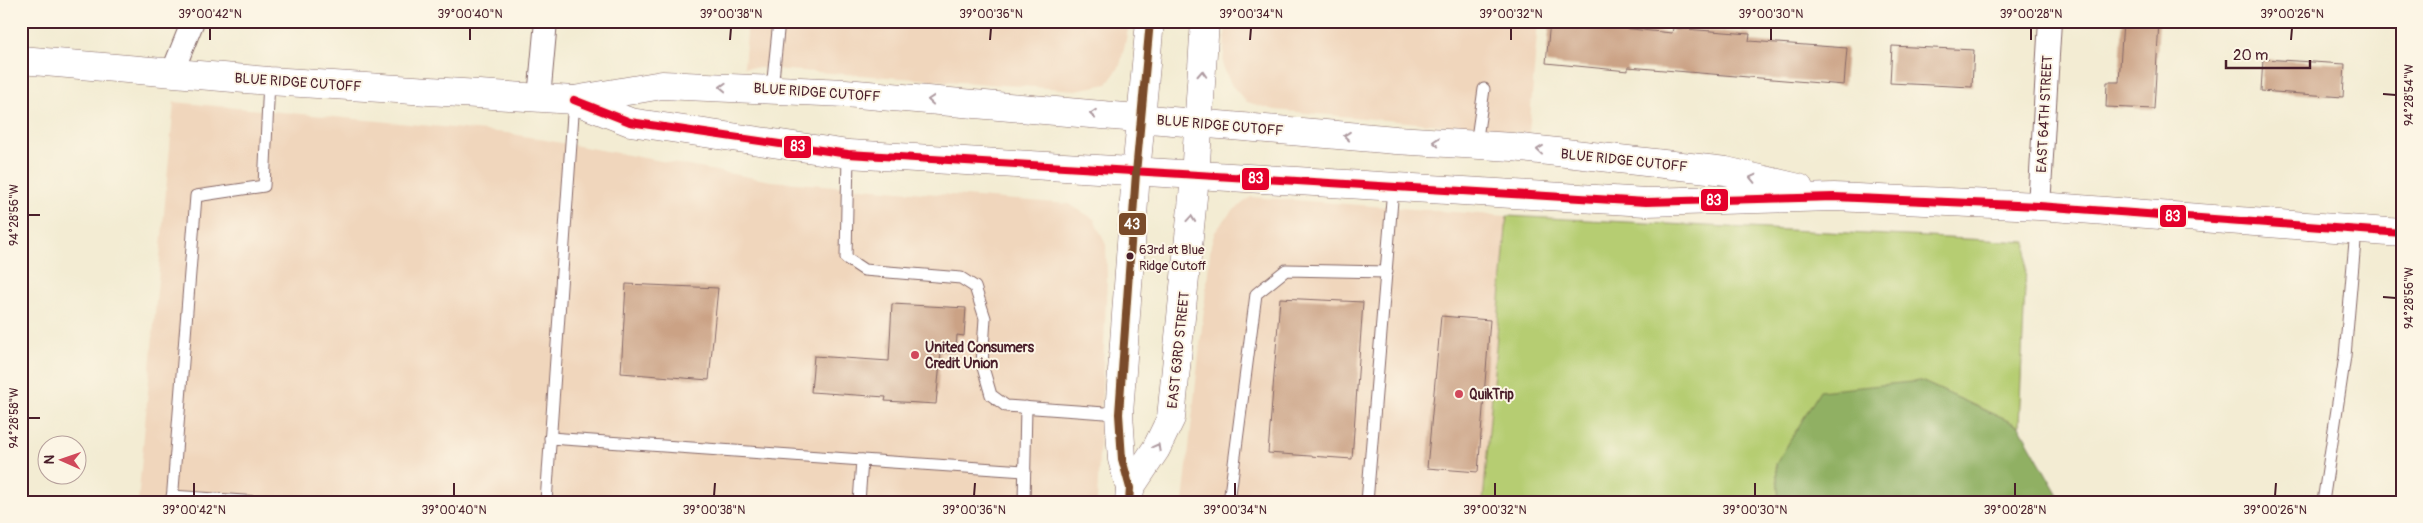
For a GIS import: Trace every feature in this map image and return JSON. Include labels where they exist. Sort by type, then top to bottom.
[{"type":"main road","name":"EAST 63RD STREET","points":[[1130,495],[1122,459],[1119,414],[1136,173],[1150,21]]},
{"type":"main road","name":"EAST 63RD STREET","points":[[1130,495],[1171,418],[1195,177],[1205,21]]},
{"type":"main road","name":"BLUE RIDGE CUTOFF","points":[[21,60],[269,81],[574,100],[662,85],[772,88],[1142,119],[1476,144],[1726,171],[1834,197]]},
{"type":"main road","name":"BLUE RIDGE CUTOFF","points":[[574,100],[630,122],[848,154],[1195,177],[1646,202],[1834,197],[2039,206],[2402,233]]},
{"type":"street","points":[[172,73],[193,21]]},
{"type":"street","points":[[539,98],[546,21]]},
{"type":"street","name":"EAST 64TH STREET","points":[[2039,206],[2050,21]]},
{"type":"lane","points":[[772,88],[779,21]]},
{"type":"lane","points":[[258,502],[172,499],[196,196],[264,186],[269,81]]},
{"type":"lane","points":[[1476,144],[1484,89]]},
{"type":"lane","points":[[546,502],[574,100]]},
{"type":"lane","points":[[848,154],[846,258],[864,270],[961,278],[975,287],[985,318],[982,364],[991,395],[1006,406],[1119,414]]},
{"type":"lane","points":[[1367,502],[1394,188]]},
{"type":"lane","points":[[2322,502],[2345,356],[2356,230]]},
{"type":"lane","points":[[1228,502],[1256,294],[1286,270],[1387,272]]},
{"type":"lane","points":[[1024,502],[1026,407]]},
{"type":"lane","points":[[550,438],[1025,471]]},
{"type":"lane","points":[[859,502],[862,460]]},
{"type":"shaded area","points":[[748,21],[1130,21],[1120,66],[1107,84],[1076,90],[744,67]]},
{"type":"shaded area","points":[[1226,21],[1538,21],[1529,133],[1275,110],[1247,102],[1232,86],[1223,67]]},
{"type":"shaded area","points":[[174,102],[507,133],[771,181],[1069,204],[1094,219],[1106,245],[1107,278],[1097,502],[138,502]]},
{"type":"shaded area","points":[[1251,197],[1507,216],[1483,502],[1183,502],[1211,244],[1215,232],[1230,213]]},
{"type":"green space","points":[[1507,216],[2027,242],[2019,426],[1921,381],[1776,464],[1779,502],[1483,502]]},
{"type":"green space","points":[[1921,381],[2019,426],[2062,502],[1779,502],[1776,464],[1820,391]]},
{"type":"building","points":[[1550,21],[1672,33],[1673,28],[1750,34],[1749,41],[1847,48],[1844,85],[1628,67],[1628,71],[1546,63]]},
{"type":"building","points":[[2123,21],[2159,21],[2154,109],[2106,107],[2107,82],[2119,82]]},
{"type":"building","points":[[1892,46],[1974,50],[1972,87],[1890,83]]},
{"type":"building","points":[[2263,59],[2345,64],[2343,97],[2261,91]]},
{"type":"building","points":[[626,284],[718,288],[709,380],[621,373]]},
{"type":"building","points":[[1280,298],[1363,302],[1352,459],[1268,453]]},
{"type":"building","name":"United Consumers Credit Union","points":[[892,304],[966,308],[964,336],[957,335],[956,353],[941,352],[936,404],[885,401],[886,397],[811,392],[814,356],[889,361]]},
{"type":"building","name":"QuikTrip","points":[[1441,316],[1490,320],[1478,472],[1427,468]]},
{"type":"transit line","name":"43","points":[[1129,502],[1130,488],[1122,459],[1119,414],[1136,173],[1150,21]]},
{"type":"transit line","name":"83","points":[[574,100],[630,122],[848,154],[1646,202],[1834,197],[2039,206],[2402,233]]},
{"type":"place","name":"63rd at Blue Ridge Cutoff","points":[[1130,256]]},
{"type":"place","name":"United Consumers Credit Union","points":[[915,355]]},
{"type":"place","name":"QuikTrip","points":[[1459,394]]}]
